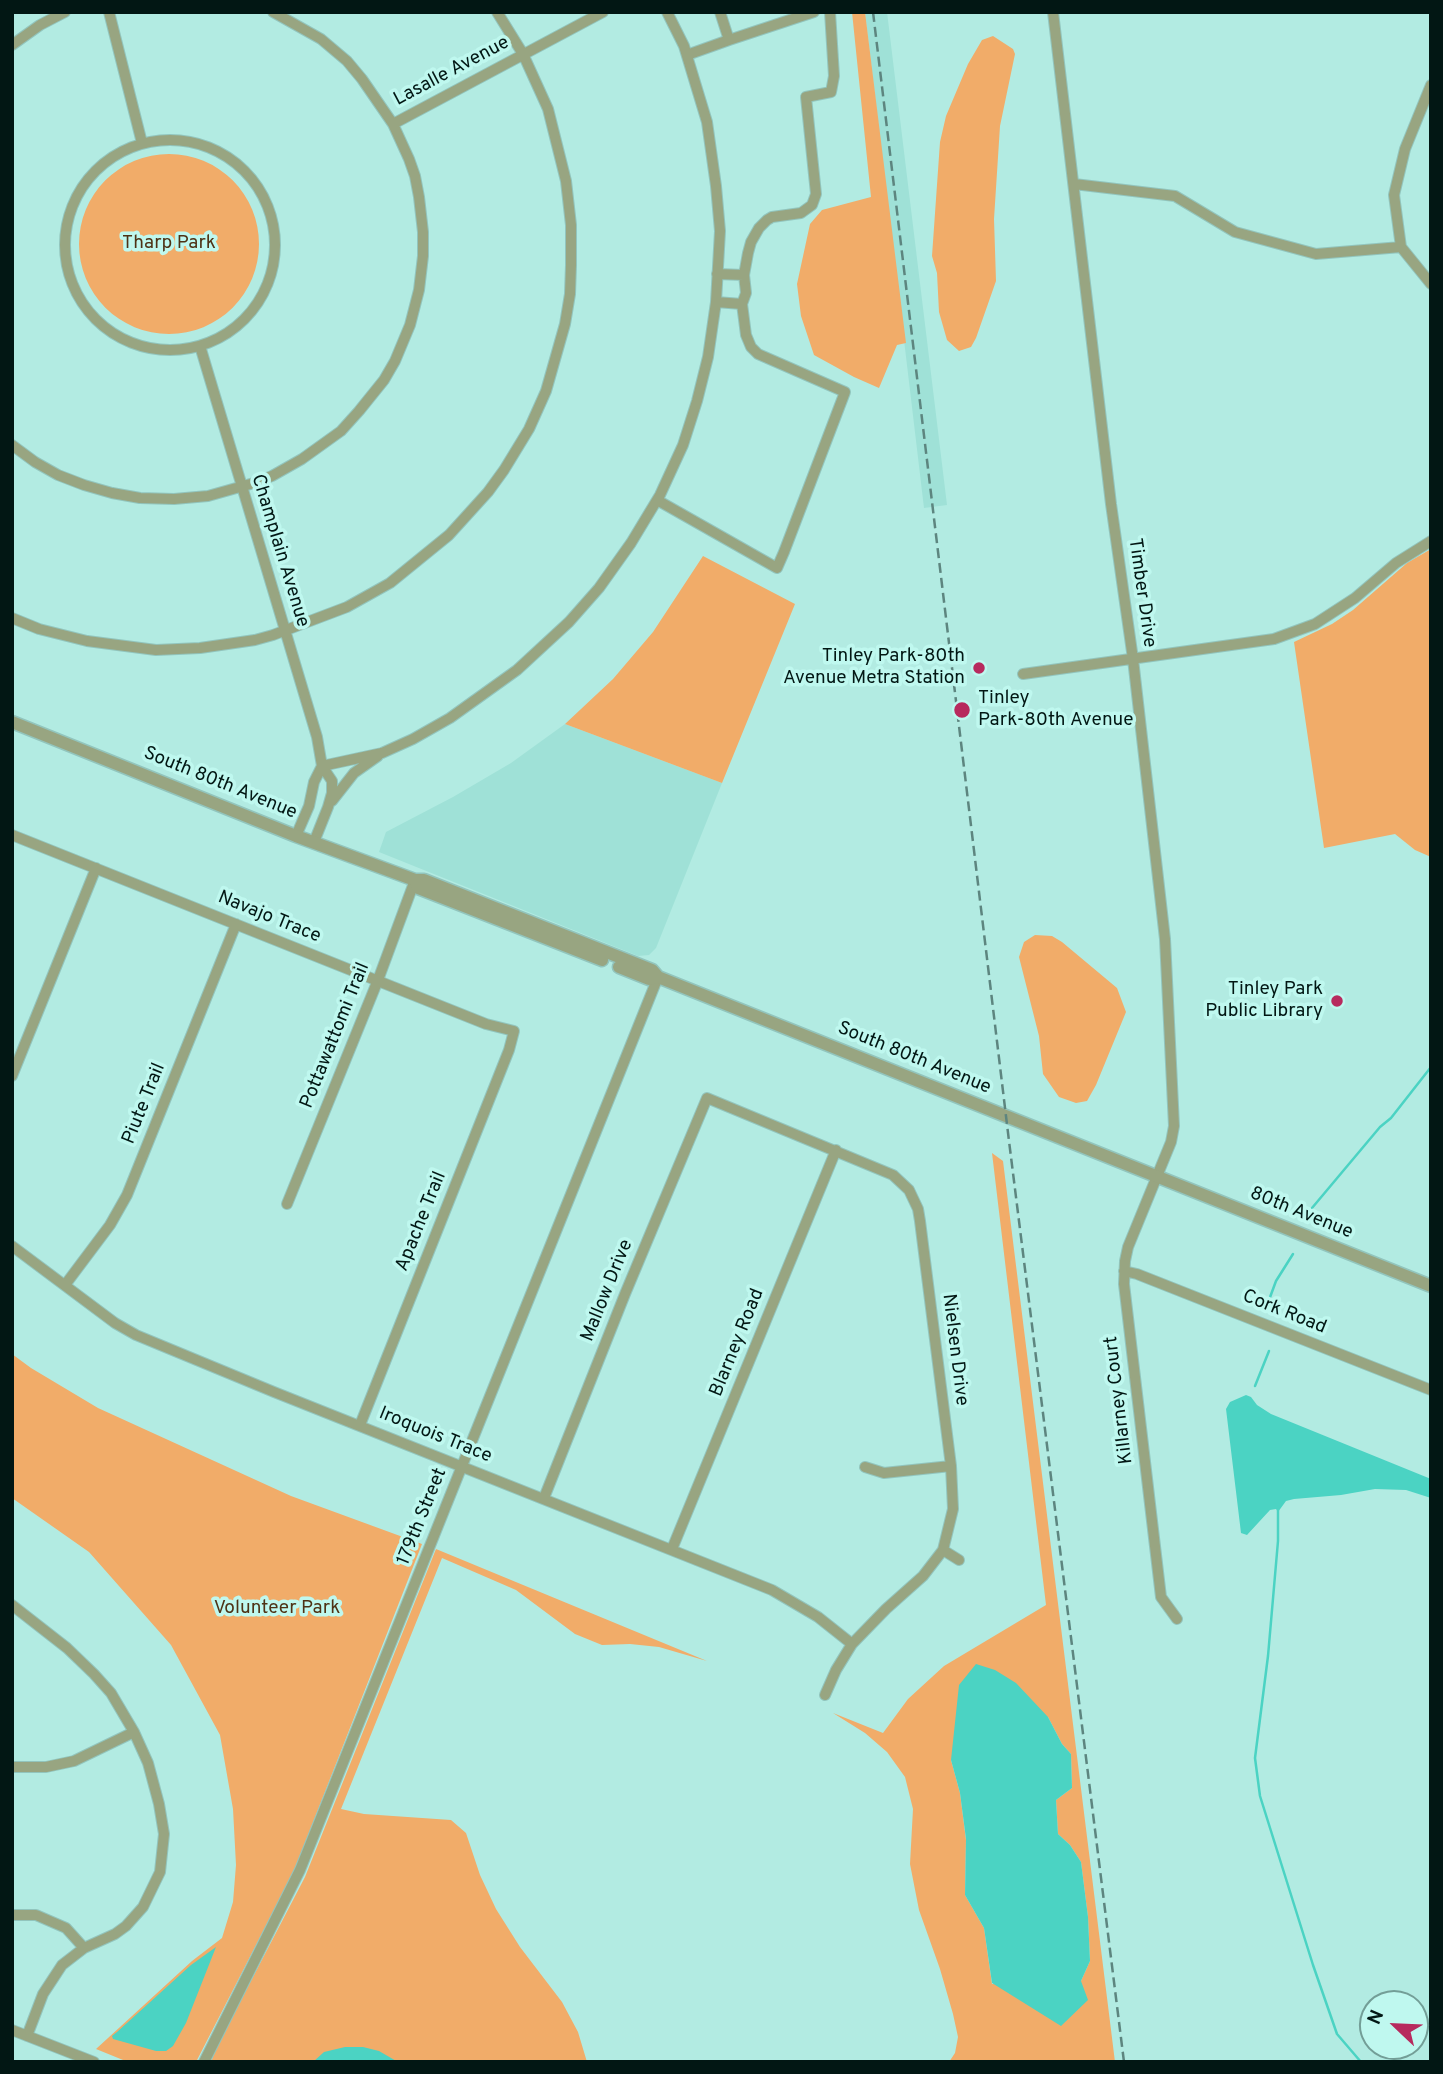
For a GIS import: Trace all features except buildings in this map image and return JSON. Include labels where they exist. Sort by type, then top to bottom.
[{"type":"street","points":[[12,45],[40,25],[65,12]]},
{"type":"street","points":[[109,12],[142,143]]},
{"type":"street","points":[[12,445],[58,475],[84,485],[140,498],[208,496],[242,487],[291,467],[341,431],[384,380],[410,325],[419,290],[423,232],[415,176],[393,124],[374,95],[346,61],[321,39],[273,12]]},
{"type":"street","points":[[12,618],[39,629],[87,641],[156,650],[200,648],[255,640],[285,632],[368,596],[409,569],[449,535],[474,509],[505,470],[542,400],[560,345],[570,285],[571,225],[566,181],[558,146],[548,109],[523,54],[497,12]]},
{"type":"street","name":"Lasalle Avenue","points":[[393,124],[603,12]]},
{"type":"street","points":[[328,807],[354,773],[382,753],[450,718],[509,676],[576,615],[631,543],[657,500],[683,445],[708,357],[716,302],[719,213],[707,122],[687,55],[667,12]]},
{"type":"street","points":[[720,12],[729,40]]},
{"type":"street","points":[[687,55],[814,12]]},
{"type":"street","points":[[657,500],[776,568],[845,392],[758,355],[746,335],[742,303],[746,293],[744,275],[751,242],[763,223],[772,217],[801,214],[812,205],[817,194],[806,97],[831,92],[834,76],[831,12]]},
{"type":"street","name":"Timber Drive","points":[[1053,12],[1165,939],[1174,1126],[1171,1142],[1157,1177]]},
{"type":"street","points":[[1431,85],[1405,149],[1395,195],[1401,247],[1431,284]]},
{"type":"street","points":[[183,140],[209,147],[235,162],[255,183],[269,211],[275,245],[264,292],[245,318],[221,337],[200,346],[164,350],[130,342],[107,330],[86,309],[66,265],[68,219],[88,180],[107,160],[142,143],[183,140]]},
{"type":"street","points":[[1074,184],[1175,196],[1235,232],[1316,254],[1401,247]]},
{"type":"street","points":[[718,274],[744,275]]},
{"type":"street","points":[[716,302],[742,303]]},
{"type":"street","name":"Champlain Avenue","points":[[200,346],[317,737],[322,766],[332,781],[328,807],[314,842]]},
{"type":"street","points":[[1023,674],[1274,639],[1315,624],[1355,598],[1396,563],[1431,541]]},
{"type":"street","name":"South 80th Avenue","points":[[12,722],[296,836],[415,880],[424,880],[652,970],[658,977],[1157,1177]]},
{"type":"street","points":[[296,836],[322,766],[382,753]]},
{"type":"street","name":"Navajo Trace","points":[[12,835],[486,1024],[514,1031]]},
{"type":"street","points":[[12,1076],[96,868]]},
{"type":"street","name":"Pottawattomi Trail","points":[[287,1203],[378,980],[415,880]]},
{"type":"street","name":"Piute Trail","points":[[65,1285],[128,1195],[236,924]]},
{"type":"street","name":"179th Street","points":[[204,2062],[300,1870],[658,977]]},
{"type":"street","name":"Apache Trail","points":[[360,1425],[509,1050],[514,1031]]},
{"type":"street","name":"Nielsen Drive","points":[[708,1098],[893,1175],[908,1190],[918,1209],[951,1466],[953,1509],[943,1550],[923,1576],[852,1644],[825,1695]]},
{"type":"street","name":"Mallow Drive","points":[[544,1498],[625,1294],[708,1098]]},
{"type":"street","name":"Blarney Road","points":[[672,1549],[836,1150]]},
{"type":"street","name":"Killarney Court","points":[[1157,1177],[1128,1247],[1124,1284],[1161,1597],[1177,1619]]},
{"type":"street","name":"80th Avenue","points":[[1157,1177],[1431,1286]]},
{"type":"street","name":"Iroquois Trace","points":[[12,1246],[115,1323],[136,1335],[772,1590],[818,1616],[852,1644]]},
{"type":"street","name":"Cork Road","points":[[1124,1271],[1137,1273],[1431,1390]]},
{"type":"street","points":[[865,1466],[884,1473],[951,1466]]},
{"type":"street","points":[[943,1550],[959,1560]]},
{"type":"street","points":[[12,1605],[67,1648],[111,1693],[134,1732],[148,1763],[164,1834],[160,1872],[143,1907],[115,1934],[84,1948],[62,1965],[43,1994],[27,2036]]},
{"type":"street","points":[[12,1767],[46,1767],[74,1761],[134,1732]]},
{"type":"street","points":[[12,1915],[36,1915],[66,1928],[84,1948]]},
{"type":"street","points":[[12,2029],[94,2062]]},
{"type":"shaded area","points":[[865,12],[887,12],[947,505],[924,508]]},
{"type":"shaded area","points":[[565,724],[722,783],[656,948],[649,955],[638,956],[379,852],[386,832],[511,763]]},
{"type":"shaded area","points":[[1246,1395],[1271,1414],[1431,1479],[1431,1498],[1406,1490],[1375,1489],[1294,1499],[1286,1501],[1278,1512],[1276,1509],[1270,1510],[1247,1535],[1241,1533],[1226,1409],[1230,1402]]},
{"type":"shaded area","points":[[976,1664],[995,1670],[1016,1683],[1048,1717],[1062,1744],[1071,1754],[1072,1788],[1056,1800],[1058,1834],[1070,1845],[1081,1862],[1090,1961],[1081,1981],[1088,2000],[1061,2026],[992,1983],[984,1928],[965,1895],[966,1839],[960,1793],[951,1760],[959,1685]]},
{"type":"shaded area","points":[[216,1947],[186,2023],[173,2046],[166,2051],[156,2051],[113,2039],[112,2036],[191,1965]]},
{"type":"shaded area","points":[[345,2047],[363,2047],[379,2051],[398,2062],[313,2062],[324,2052]]},
{"type":"green space","points":[[852,12],[865,12],[906,343],[897,345],[879,388],[814,355],[801,316],[797,284],[810,224],[822,210],[871,197]]},
{"type":"green space","points":[[993,36],[1013,49],[1015,54],[1000,126],[994,219],[996,281],[976,338],[971,347],[959,351],[947,340],[939,312],[937,273],[932,256],[940,142],[946,116],[968,64],[982,40]]},
{"type":"green space","name":"Tharp Park","points":[[169,154],[204,160],[233,180],[253,209],[259,244],[253,279],[233,308],[204,328],[169,334],[134,328],[105,308],[85,279],[79,244],[85,209],[105,180],[134,160]]},
{"type":"green space","points":[[1431,549],[1431,857],[1415,850],[1395,834],[1324,848],[1294,642],[1332,624],[1353,610],[1407,563]]},
{"type":"green space","points":[[703,556],[795,604],[722,783],[565,724],[613,679],[653,632]]},
{"type":"green space","points":[[1035,935],[1052,936],[1062,942],[1117,988],[1126,1012],[1087,1101],[1076,1103],[1059,1097],[1043,1074],[1039,1036],[1019,957],[1024,942]]},
{"type":"green space","points":[[992,1153],[1003,1161],[1115,2062],[949,2062],[955,2053],[958,2037],[940,1969],[919,1910],[910,1864],[913,1809],[905,1777],[887,1752],[865,1733],[833,1713],[883,1733],[908,1699],[944,1666],[1046,1605]],"holes":[[[1048,1717],[1062,1744],[1071,1754],[1072,1788],[1056,1800],[1058,1834],[1070,1845],[1081,1862],[1090,1961],[1081,1981],[992,1984],[984,1928],[965,1895],[966,1840],[960,1793],[951,1760]]]},
{"type":"green space","name":"Volunteer Park","points":[[12,1354],[98,1408],[291,1496],[422,1544],[294,1871],[196,2062],[128,2062],[96,2049],[192,1961],[222,1938],[233,1902],[236,1865],[233,1809],[220,1735],[171,1645],[89,1552],[12,1498]]},
{"type":"green space","points":[[436,1549],[707,1661],[659,1647],[602,1645],[575,1634],[516,1590],[442,1558],[341,1809],[364,1814],[451,1820],[466,1833],[480,1875],[496,1909],[520,1947],[562,2002],[578,2032],[587,2062],[211,2062],[305,1877]]},
{"type":"waterway","points":[[1312,1208],[1380,1127],[1391,1118],[1431,1067]]},
{"type":"waterway","points":[[1269,1300],[1276,1281],[1293,1254]]},
{"type":"waterway","points":[[1255,1386],[1269,1351]]},
{"type":"waterway","points":[[1278,1510],[1278,1541],[1268,1656],[1255,1758],[1260,1796],[1337,2034],[1361,2062]]},
{"type":"railway","points":[[873,12],[1009,1141],[1124,2062]]},
{"type":"place","name":"Tinley Park-80th Avenue Metra Station","points":[[979,668]]},
{"type":"place","name":"Tinley Park-80th Avenue","points":[[962,710]]},
{"type":"place","name":"Tinley Park Public Library","points":[[1337,1001]]}]
